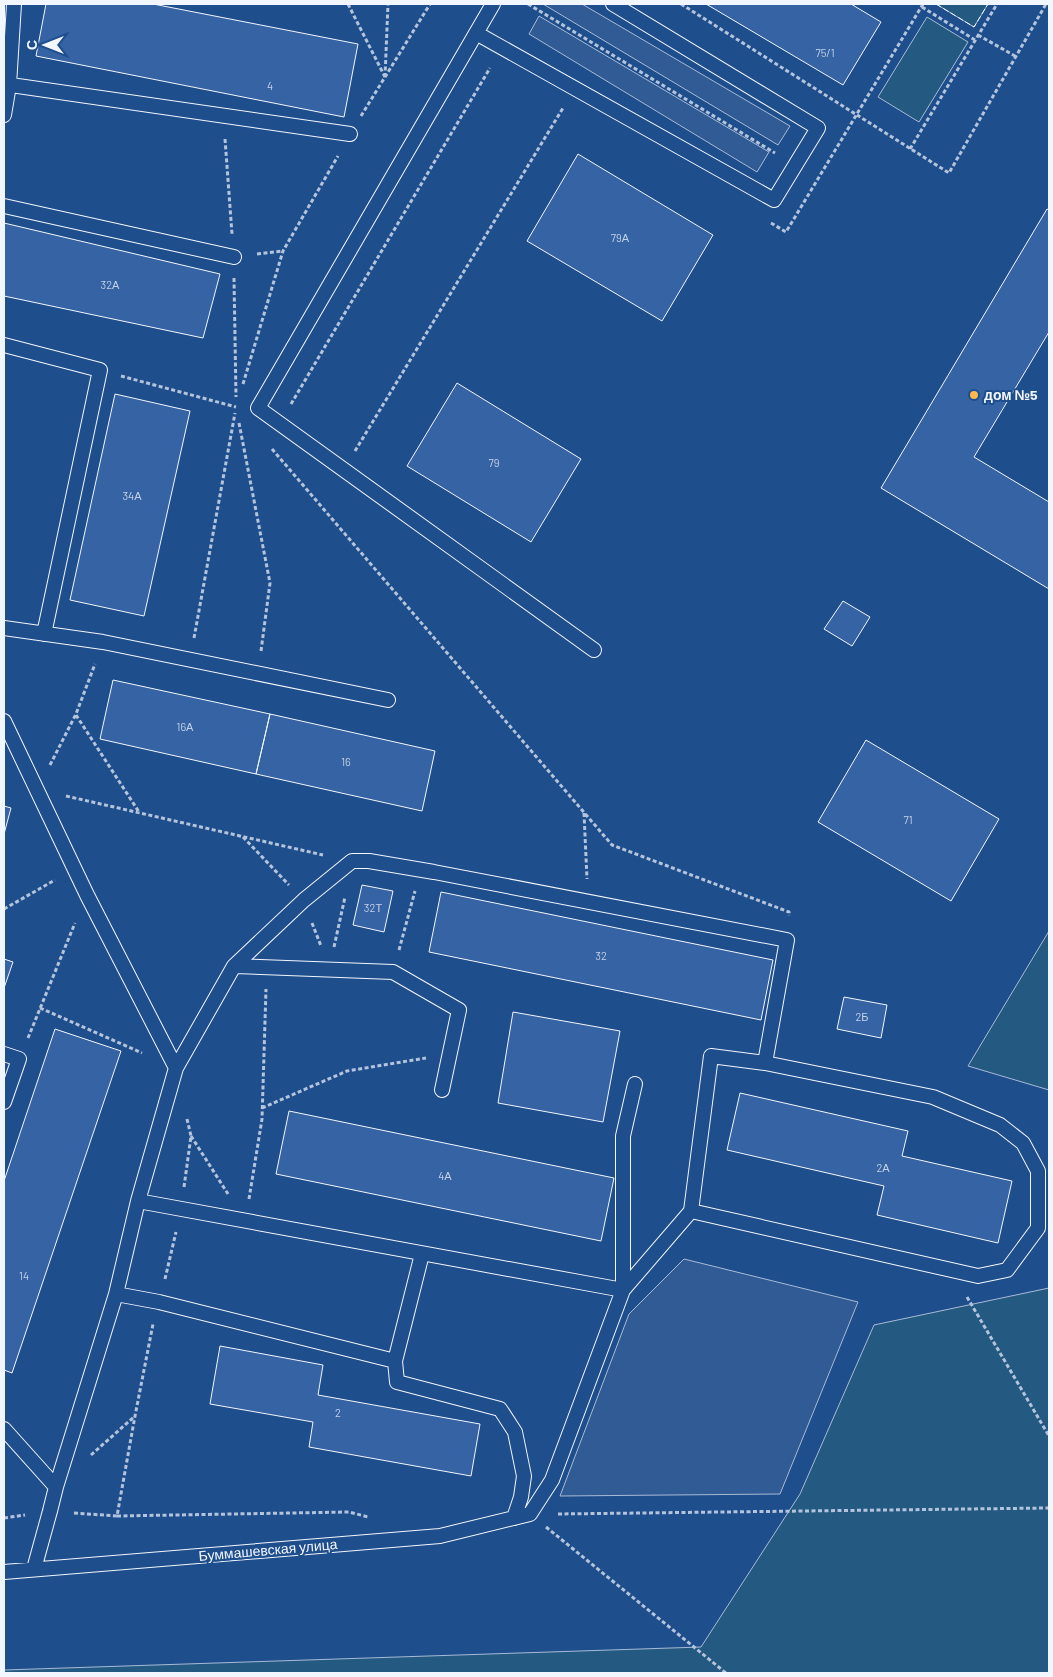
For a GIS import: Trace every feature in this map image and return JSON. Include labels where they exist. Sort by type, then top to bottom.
[{"type":"lane","points":[[4,115],[14,4]]},
{"type":"lane","points":[[493,4],[258,408],[594,650]]},
{"type":"lane","points":[[476,33],[774,200],[818,128],[613,4]]},
{"type":"lane","points":[[6,84],[350,134]]},
{"type":"lane","points":[[4,206],[234,257]]},
{"type":"lane","points":[[4,345],[100,370],[44,634]]},
{"type":"lane","points":[[4,628],[104,642],[388,700]]},
{"type":"lane","points":[[4,721],[87,895],[176,1068]]},
{"type":"lane","points":[[34,1569],[56,1487],[116,1294],[138,1201],[176,1068],[234,966],[304,900],[352,861],[369,861],[421,870],[787,940],[765,1062]]},
{"type":"lane","points":[[234,966],[392,972],[459,1010],[442,1090]]},
{"type":"lane","points":[[4,1054],[18,1059],[4,1102]]},
{"type":"lane","points":[[530,1514],[552,1480],[623,1290],[691,1211],[711,1056],[765,1062],[933,1097],[1000,1125],[1023,1143],[1038,1171],[1038,1228],[1007,1270],[978,1276],[691,1211]]},
{"type":"lane","points":[[623,1290],[623,1136],[635,1084]]},
{"type":"lane","points":[[138,1201],[623,1290]]},
{"type":"lane","points":[[422,1254],[395,1361],[397,1382],[500,1409],[515,1432],[524,1476],[521,1497],[514,1518]]},
{"type":"lane","points":[[116,1294],[159,1302],[395,1361]]},
{"type":"lane","points":[[4,1429],[56,1487]]},
{"type":"lane","name":"Буммашевская улица","points":[[4,1572],[440,1536],[530,1514]]},
{"type":"path","points":[[348,4],[385,78],[388,4]]},
{"type":"path","points":[[528,4],[776,154]]},
{"type":"path","points":[[681,4],[949,173],[1046,4]]},
{"type":"path","points":[[910,149],[997,4]]},
{"type":"path","points":[[763,219],[786,232],[923,5],[975,40]]},
{"type":"path","points":[[978,35],[1016,56]]},
{"type":"path","points":[[290,405],[495,60],[498,45]]},
{"type":"path","points":[[351,457],[567,101]]},
{"type":"path","points":[[100,370],[236,407]]},
{"type":"path","points":[[194,640],[236,407]]},
{"type":"path","points":[[236,407],[270,583],[258,674]]},
{"type":"path","points":[[104,642],[76,714],[38,790],[352,861],[330,970]]},
{"type":"path","points":[[76,714],[139,813]]},
{"type":"path","points":[[584,812],[588,901]]},
{"type":"path","points":[[4,909],[75,869]]},
{"type":"path","points":[[392,972],[421,870]]},
{"type":"path","points":[[18,1059],[87,895]]},
{"type":"path","points":[[246,1222],[262,1108],[267,967]]},
{"type":"path","points":[[40,1008],[176,1068]]},
{"type":"path","points":[[262,1108],[347,1071],[449,1054]]},
{"type":"path","points":[[191,1136],[246,1222]]},
{"type":"path","points":[[950,1269],[1049,1436]]},
{"type":"path","points":[[84,1461],[135,1416]]},
{"type":"path","points":[[530,1514],[1049,1508]]},
{"type":"path","points":[[117,1516],[349,1512],[376,1519]]},
{"type":"path","points":[[530,1514],[726,1673]]},
{"type":"shaded area","points":[[543,4],[582,4],[790,126],[778,145]]},
{"type":"shaded area","points":[[936,4],[988,4],[974,27]]},
{"type":"shaded area","points":[[539,16],[769,152],[757,172],[529,34]]},
{"type":"shaded area","points":[[927,17],[968,42],[919,122],[878,97]]},
{"type":"shaded area","points":[[1049,931],[1049,1090],[968,1066]]},
{"type":"shaded area","points":[[684,1259],[858,1302],[780,1494],[560,1496],[629,1314]]},
{"type":"shaded area","points":[[1049,1288],[1049,1673],[4,1673],[4,1670],[701,1647],[800,1494],[874,1325]]},
{"type":"building","points":[[46,4],[153,4],[358,44],[344,117],[36,56]]},
{"type":"building","points":[[706,4],[851,4],[881,22],[843,85]]},
{"type":"building","points":[[578,154],[713,235],[662,321],[527,241]]},
{"type":"building","name":"дом №5","points":[[1047,209],[1049,210],[1049,332],[974,457],[1049,502],[1049,589],[881,488]]},
{"type":"building","points":[[4,223],[220,274],[203,338],[4,296]]},
{"type":"building","points":[[457,383],[581,459],[531,542],[407,466]]},
{"type":"building","points":[[115,394],[190,411],[144,616],[70,600]]},
{"type":"building","points":[[843,601],[870,617],[852,646],[824,629]]},
{"type":"building","points":[[113,680],[270,714],[256,774],[100,739]]},
{"type":"building","points":[[270,714],[435,751],[422,811],[256,774]]},
{"type":"building","points":[[866,740],[999,819],[951,901],[818,822]]},
{"type":"building","points":[[4,806],[11,808],[4,834]]},
{"type":"building","points":[[362,885],[393,891],[384,932],[353,925]]},
{"type":"building","points":[[441,892],[773,960],[761,1020],[429,952]]},
{"type":"building","points":[[4,959],[13,962],[4,988]]},
{"type":"building","points":[[844,997],[887,1005],[881,1038],[837,1029]]},
{"type":"building","points":[[513,1012],[620,1031],[603,1122],[498,1103]]},
{"type":"building","points":[[55,1029],[121,1051],[12,1373],[4,1370],[4,1181]]},
{"type":"building","points":[[740,1093],[908,1131],[902,1156],[1012,1181],[998,1243],[877,1215],[884,1186],[727,1150]]},
{"type":"building","points":[[289,1111],[614,1178],[601,1241],[276,1174]]},
{"type":"building","points":[[220,1346],[323,1365],[318,1395],[480,1424],[471,1476],[309,1447],[313,1422],[210,1404]]},
{"type":"fence","points":[[936,4],[974,27],[988,4]]},
{"type":"place","name":"дом №5","points":[[974,395]]}]
